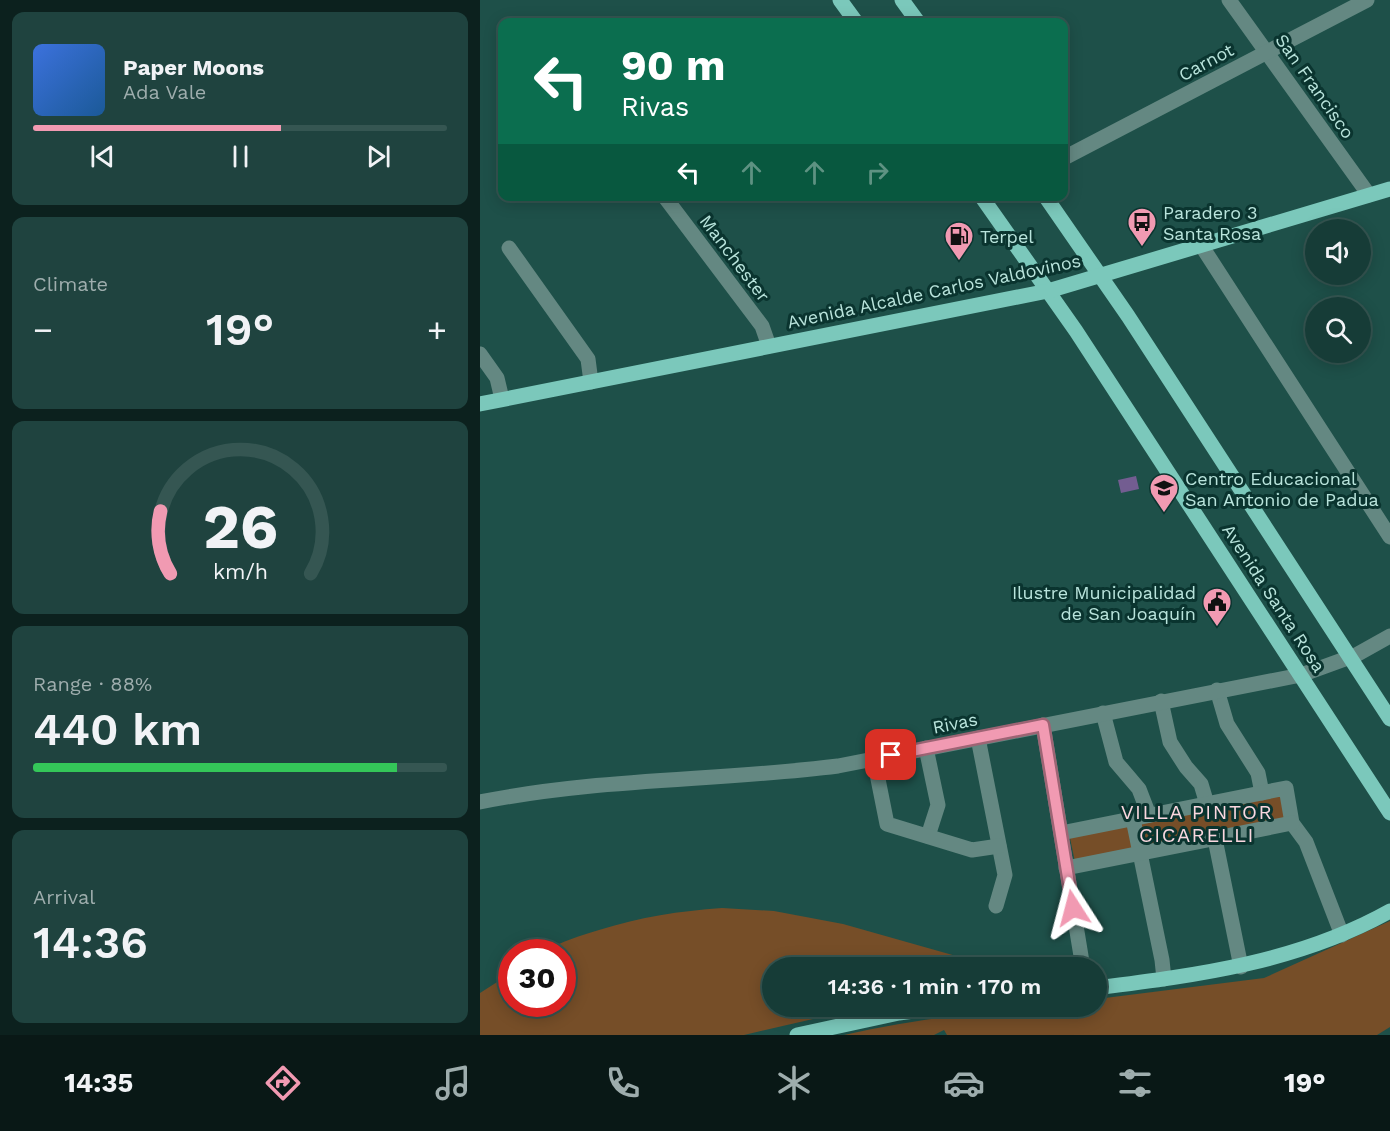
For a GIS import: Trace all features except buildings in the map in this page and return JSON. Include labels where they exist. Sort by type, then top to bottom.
[{"type":"main road","points":[[840,0],[853,18]]},
{"type":"main road","points":[[902,0],[915,18]]},
{"type":"main road","name":"Avenida Alcalde Carlos Valdovinos","points":[[480,404],[1048,291],[1390,189]]},
{"type":"main road","name":"Avenida Santa Rosa","points":[[985,201],[1048,291],[1390,813]]},
{"type":"main road","name":"Avenida Santa Rosa","points":[[1048,201],[1172,382],[1390,720]]},
{"type":"main road","points":[[1107,987],[1241,967],[1292,953],[1342,935],[1390,911]]},
{"type":"main road","points":[[802,1034],[881,1017]]},
{"type":"street","name":"San Francisco","points":[[1229,0],[1369,195]]},
{"type":"street","name":"Carnot","points":[[1068,156],[1367,0]]},
{"type":"street","name":"Manchester","points":[[668,201],[762,326],[769,346]]},
{"type":"street","points":[[1201,245],[1390,537]]},
{"type":"street","points":[[509,248],[588,359],[591,382]]},
{"type":"street","points":[[480,354],[497,378],[502,399]]},
{"type":"street","name":"Rivas","points":[[480,802],[608,785],[838,766],[1301,675],[1363,652],[1390,636]]},
{"type":"street","points":[[1217,690],[1227,724],[1258,773],[1262,793]]},
{"type":"street","points":[[1161,701],[1170,742],[1186,767],[1201,784],[1207,804]]},
{"type":"street","points":[[1103,713],[1116,762],[1139,789],[1149,815]]},
{"type":"street","points":[[1043,725],[1081,957]]},
{"type":"street","points":[[978,738],[1005,875],[996,906]]},
{"type":"street","points":[[926,748],[938,805],[928,836]]},
{"type":"street","points":[[874,759],[887,824],[972,850],[999,846]]},
{"type":"street","points":[[1061,833],[1286,788],[1292,823],[1306,842],[1342,935]]},
{"type":"street","points":[[1133,819],[1164,979]]},
{"type":"street","points":[[1066,868],[1292,823]]},
{"type":"street","points":[[1215,839],[1241,967]]},
{"type":"shaded area","points":[[1136,476],[1139,489],[1121,493],[1118,480]]},
{"type":"shaded area","points":[[1283,791],[1289,821],[1075,862],[1069,833]]},
{"type":"shaded area","points":[[722,908],[774,911],[843,924],[960,957],[762,957],[762,1017],[822,1017],[744,1035],[480,1035],[480,993],[498,981],[498,1017],[576,1017],[576,939],[572,939],[615,925],[675,913]]},
{"type":"shaded area","points":[[1390,921],[1390,1027],[1377,1035],[947,1035],[944,1030],[934,1035],[844,1035],[948,1017],[1107,1017],[1107,998],[1264,978]]},
{"type":"place","name":"Paradero 3 Santa Rosa","points":[[1142,248]]},
{"type":"place","name":"Terpel","points":[[959,262]]},
{"type":"place","name":"Centro Educacional San Antonio de Padua","points":[[1164,514]]},
{"type":"place","name":"Ilustre Municipalidad de San Joaquín","points":[[1217,628]]},
{"type":"district","name":"VILLA PINTOR CICARELLI","points":[[1197,824]]},
{"type":"route","points":[[891,755],[1043,725],[1073,908]]}]
